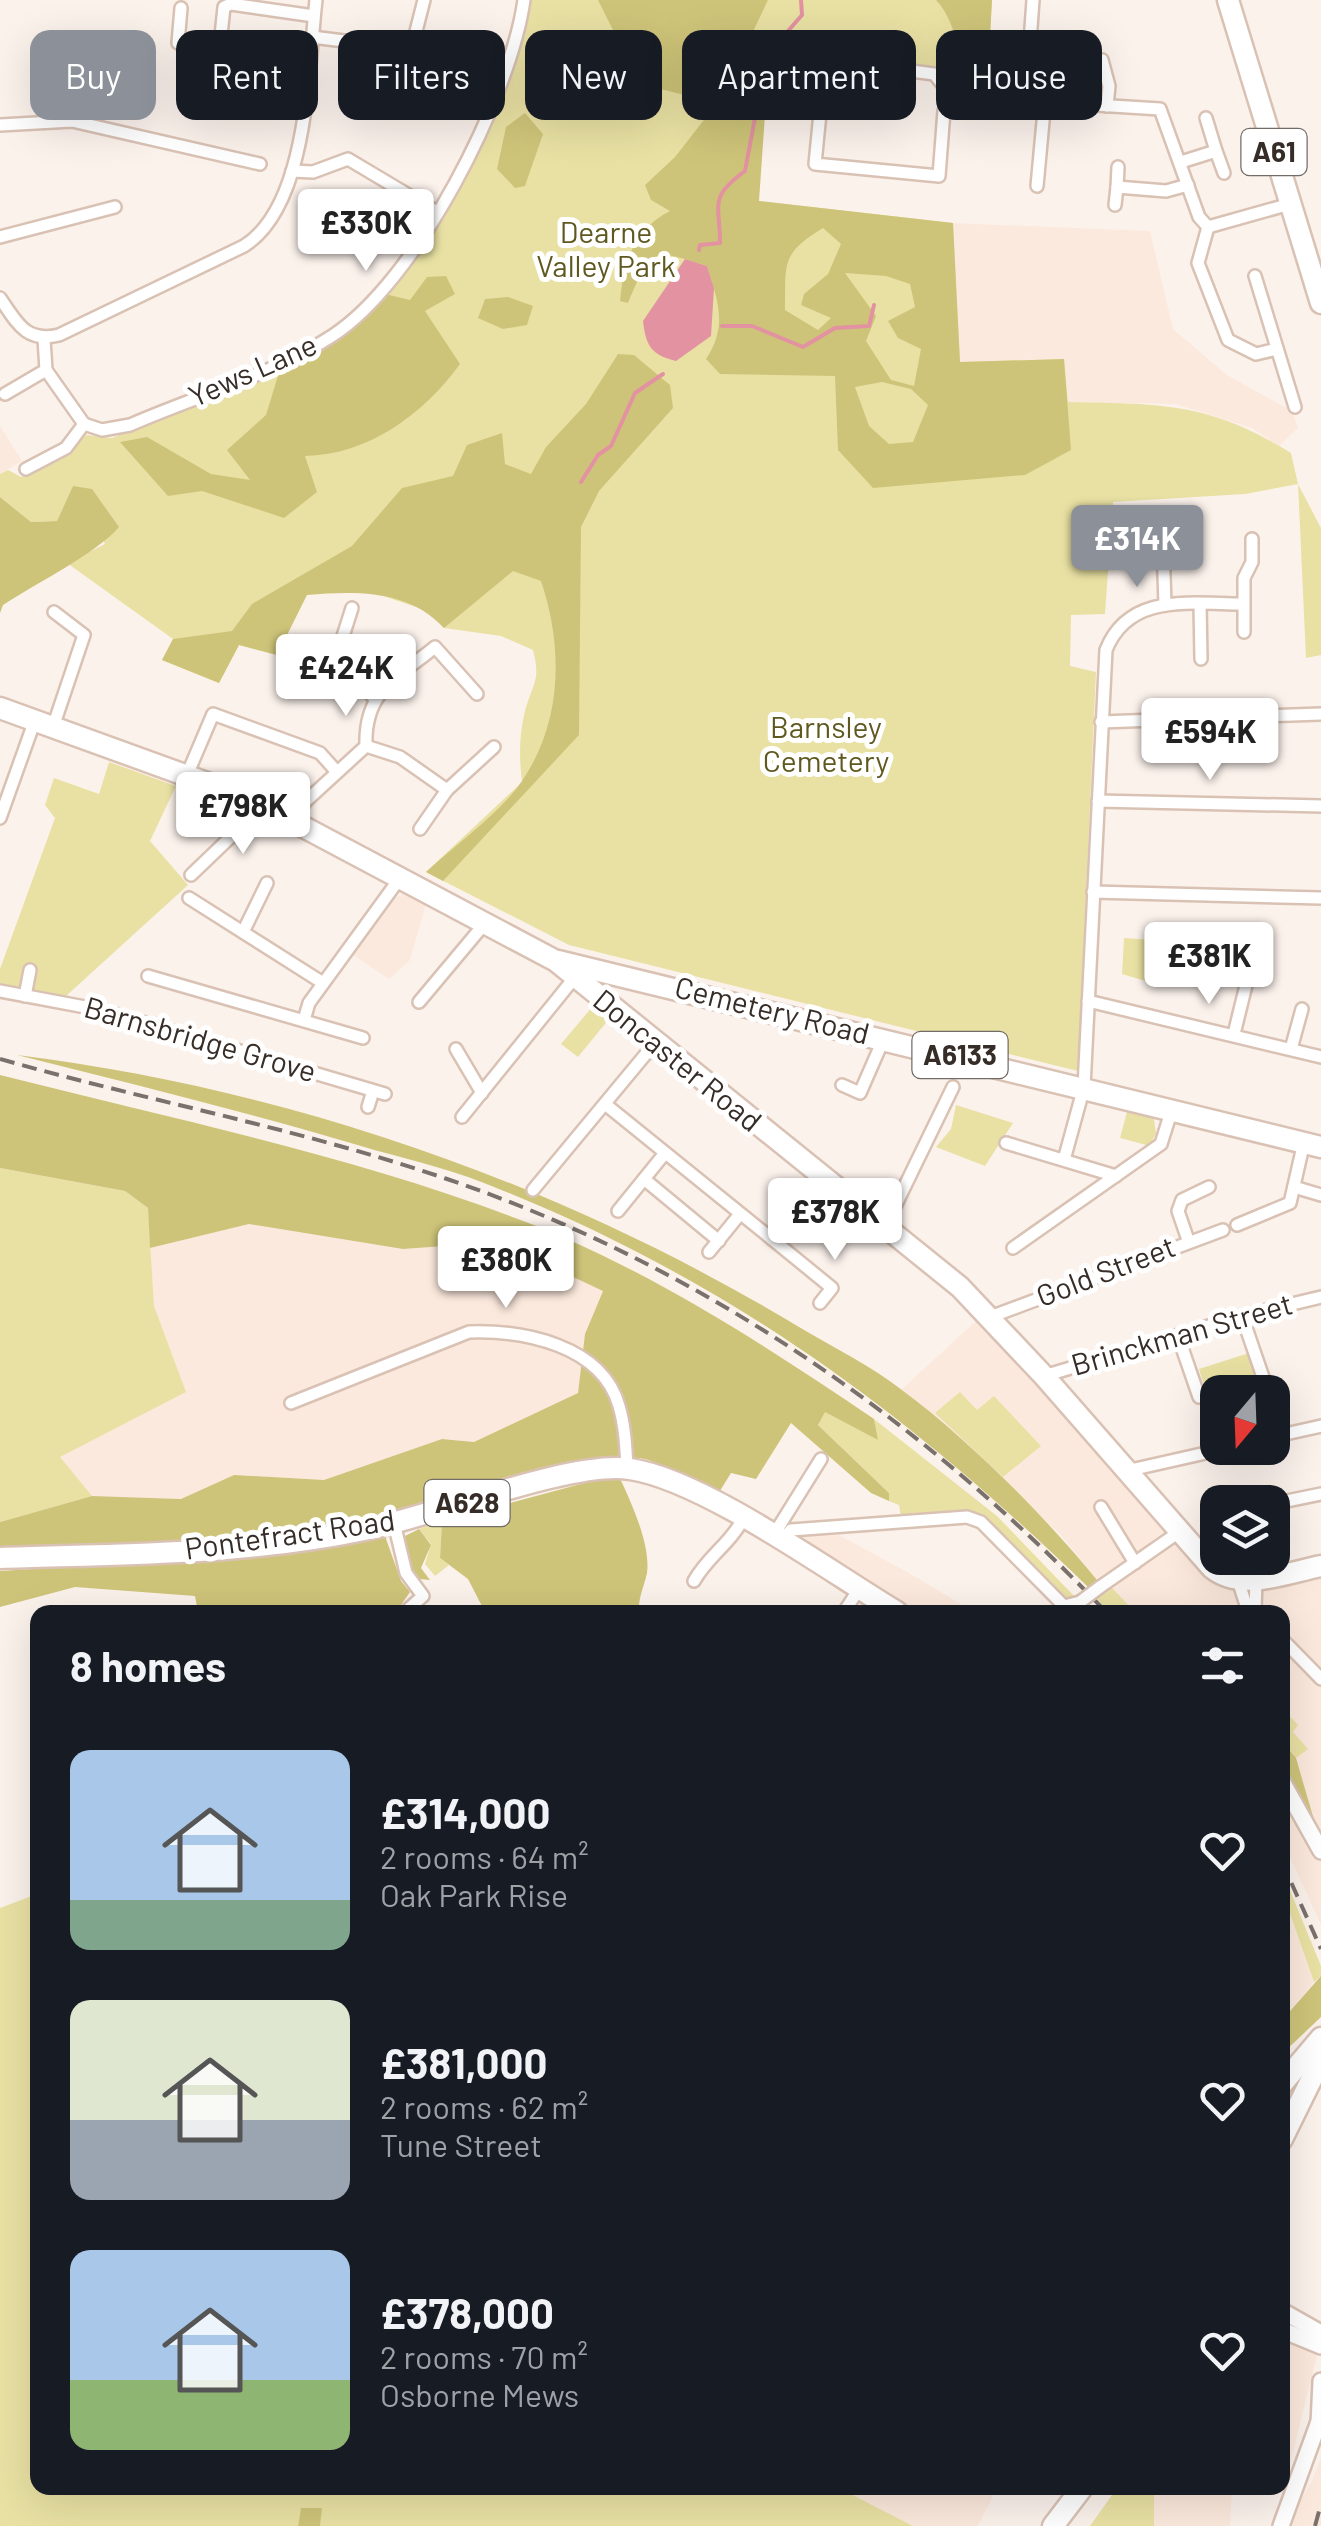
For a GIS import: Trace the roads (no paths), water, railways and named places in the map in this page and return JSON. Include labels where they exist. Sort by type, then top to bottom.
[{"type":"highway","name":"A61","points":[[1228,0],[1321,303]]},
{"type":"highway","name":"Doncaster Road","points":[[0,708],[264,806],[556,960],[990,1317],[1212,1568],[1247,1580]]},
{"type":"highway","name":"A6133","points":[[556,960],[607,970]]},
{"type":"highway","points":[[575,978],[607,970]]},
{"type":"highway","points":[[600,999],[607,970]]},
{"type":"highway","name":"Cemetery Road","points":[[607,970],[1312,1145]]},
{"type":"highway","name":"Pontefract Road","points":[[0,1558],[232,1547],[336,1535],[564,1477],[627,1468],[679,1484],[885,1605]]},
{"type":"highway","points":[[1247,1580],[1321,1566]]},
{"type":"highway","points":[[1290,2060],[1320,2049]]},
{"type":"highway","points":[[1290,2077],[1320,2049]]},
{"type":"highway","points":[[1290,2097],[1320,2049]]},
{"type":"highway","points":[[1290,2120],[1320,2049]]},
{"type":"highway","points":[[1053,2526],[1077,2495]]},
{"type":"highway","points":[[1069,2526],[1093,2495]]},
{"type":"street","points":[[313,30],[316,0]]},
{"type":"street","points":[[318,39],[400,48],[413,43],[424,0]]},
{"type":"street","name":"Yews Lane","points":[[84,424],[102,430],[130,424],[336,334],[397,271],[437,212],[477,141],[517,44],[524,0]]},
{"type":"street","points":[[1030,30],[1032,0]]},
{"type":"street","points":[[219,30],[220,15],[231,4],[314,16]]},
{"type":"street","points":[[179,30],[181,8]]},
{"type":"street","points":[[1107,106],[1110,86],[1102,60],[1115,53]]},
{"type":"street","points":[[1102,106],[1160,109],[1199,218],[1208,227]]},
{"type":"street","points":[[1206,118],[1224,173]]},
{"type":"street","points":[[0,126],[36,120],[86,123],[260,164]]},
{"type":"street","points":[[0,298],[19,328],[44,339],[250,242],[274,218],[292,171],[300,120]]},
{"type":"street","points":[[819,120],[815,164],[939,176]]},
{"type":"street","points":[[938,190],[943,120]]},
{"type":"street","points":[[1037,186],[1043,120]]},
{"type":"street","points":[[1181,162],[1216,151]]},
{"type":"street","points":[[292,171],[313,172],[348,158],[437,212]]},
{"type":"street","points":[[1114,205],[1118,167]]},
{"type":"street","points":[[1117,187],[1166,191],[1188,185]]},
{"type":"street","points":[[1208,227],[1290,204]]},
{"type":"street","points":[[0,237],[115,207]]},
{"type":"street","points":[[1208,227],[1198,263],[1228,340],[1256,354],[1277,350]]},
{"type":"street","points":[[1256,276],[1295,407]]},
{"type":"street","points":[[26,469],[66,448],[84,424],[46,370],[44,339]]},
{"type":"street","points":[[5,394],[46,370]]},
{"type":"street","points":[[1244,632],[1243,604],[1252,539]]},
{"type":"street","points":[[1163,545],[1165,605]]},
{"type":"street","points":[[1200,604],[1201,660]]},
{"type":"street","points":[[1064,1160],[1084,1087],[1106,650],[1123,622],[1137,612],[1165,605],[1243,604]]},
{"type":"street","points":[[331,674],[352,608]]},
{"type":"street","points":[[0,818],[84,635],[54,612]]},
{"type":"street","points":[[294,821],[306,801],[366,746],[368,710],[374,698],[435,647],[477,694]]},
{"type":"street","points":[[286,663],[357,680],[374,698]]},
{"type":"street","points":[[187,775],[214,714],[320,753],[336,772]]},
{"type":"street","points":[[1101,722],[1321,714]]},
{"type":"street","points":[[366,746],[400,757],[448,790]]},
{"type":"street","points":[[420,829],[448,790],[494,747]]},
{"type":"street","points":[[1098,801],[1321,806]]},
{"type":"street","points":[[191,875],[264,806]]},
{"type":"street","points":[[304,1020],[323,984],[400,878]]},
{"type":"street","points":[[242,932],[267,883]]},
{"type":"street","points":[[1093,892],[1321,898]]},
{"type":"street","points":[[189,898],[323,984]]},
{"type":"street","points":[[419,1002],[486,922]]},
{"type":"street","points":[[1228,968],[1251,968],[1234,1034]]},
{"type":"street","points":[[25,996],[30,970]]},
{"type":"street","points":[[148,976],[362,1038]]},
{"type":"street","points":[[462,1117],[575,978]]},
{"type":"street","name":"Barnsbridge Grove","points":[[0,991],[100,1010],[379,1093],[368,1107]]},
{"type":"street","points":[[1088,1001],[1321,1056]]},
{"type":"street","points":[[1292,1049],[1302,1009]]},
{"type":"street","points":[[842,1085],[860,1092],[884,1038]]},
{"type":"street","points":[[533,1190],[655,1043]]},
{"type":"street","points":[[456,1049],[482,1093]]},
{"type":"street","points":[[884,1227],[953,1086]]},
{"type":"street","points":[[604,1104],[832,1288],[820,1304]]},
{"type":"street","points":[[1013,1248],[1161,1144],[1172,1109]]},
{"type":"street","points":[[1006,1143],[1116,1176]]},
{"type":"street","points":[[1237,1225],[1286,1207],[1312,1145]]},
{"type":"street","points":[[618,1211],[665,1153]]},
{"type":"street","points":[[772,1239],[821,1176]]},
{"type":"street","points":[[644,1179],[719,1240]]},
{"type":"street","points":[[1188,1240],[1178,1211],[1182,1200],[1209,1187]]},
{"type":"street","points":[[1294,1187],[1321,1195]]},
{"type":"street","points":[[710,1252],[740,1214]]},
{"type":"street","name":"Gold Street","points":[[990,1317],[1222,1230]]},
{"type":"street","name":"Brinckman Street","points":[[1044,1376],[1242,1316],[1321,1297]]},
{"type":"street","points":[[1242,1316],[1261,1375]]},
{"type":"street","points":[[291,1403],[452,1338],[500,1331],[564,1348],[600,1373],[620,1407],[627,1468]]},
{"type":"street","points":[[1178,1336],[1200,1397]]},
{"type":"street","points":[[1290,1433],[1321,1426]]},
{"type":"street","points":[[1126,1471],[1200,1454]]},
{"type":"street","points":[[777,1540],[822,1459]]},
{"type":"street","points":[[1290,1500],[1321,1494]]},
{"type":"street","points":[[1102,1507],[1135,1562]]},
{"type":"street","points":[[777,1540],[792,1530],[967,1517],[981,1522],[1063,1605]]},
{"type":"street","points":[[694,1581],[705,1563],[729,1544],[743,1519]]},
{"type":"street","points":[[394,1523],[406,1572],[423,1596],[413,1605]]},
{"type":"street","points":[[1068,1605],[1080,1602],[1179,1532]]},
{"type":"street","points":[[1247,1580],[1254,1605]]},
{"type":"street","points":[[848,1605],[858,1589]]},
{"type":"street","points":[[1290,1646],[1321,1680]]},
{"type":"street","points":[[1310,1666],[1321,1656]]},
{"type":"street","points":[[1290,1795],[1321,1851]]},
{"type":"street","points":[[1290,2318],[1319,2345]]},
{"type":"street","points":[[1290,2333],[1319,2345]]},
{"type":"street","points":[[1281,2526],[1320,2420],[1321,2381]]},
{"type":"waterway","points":[[699,250],[700,245],[720,243],[719,202],[725,188],[745,171],[767,55],[802,15],[801,0]]},
{"type":"waterway","points":[[722,326],[752,326],[803,347],[835,328],[869,326],[874,305]]},
{"type":"waterway","points":[[581,482],[598,455],[611,446],[635,393],[663,374]]},
{"type":"railway","points":[[0,1059],[392,1161],[540,1214],[631,1256],[718,1303],[884,1413],[961,1475],[1099,1605]]},
{"type":"railway","points":[[1290,1880],[1321,1949]]},
{"type":"railway","points":[[1315,2526],[1321,2504]]},
{"type":"park label","name":"Dearne Valley Park","points":[[606,250]]},
{"type":"park label","name":"Barnsley Cemetery","points":[[826,745]]}]
